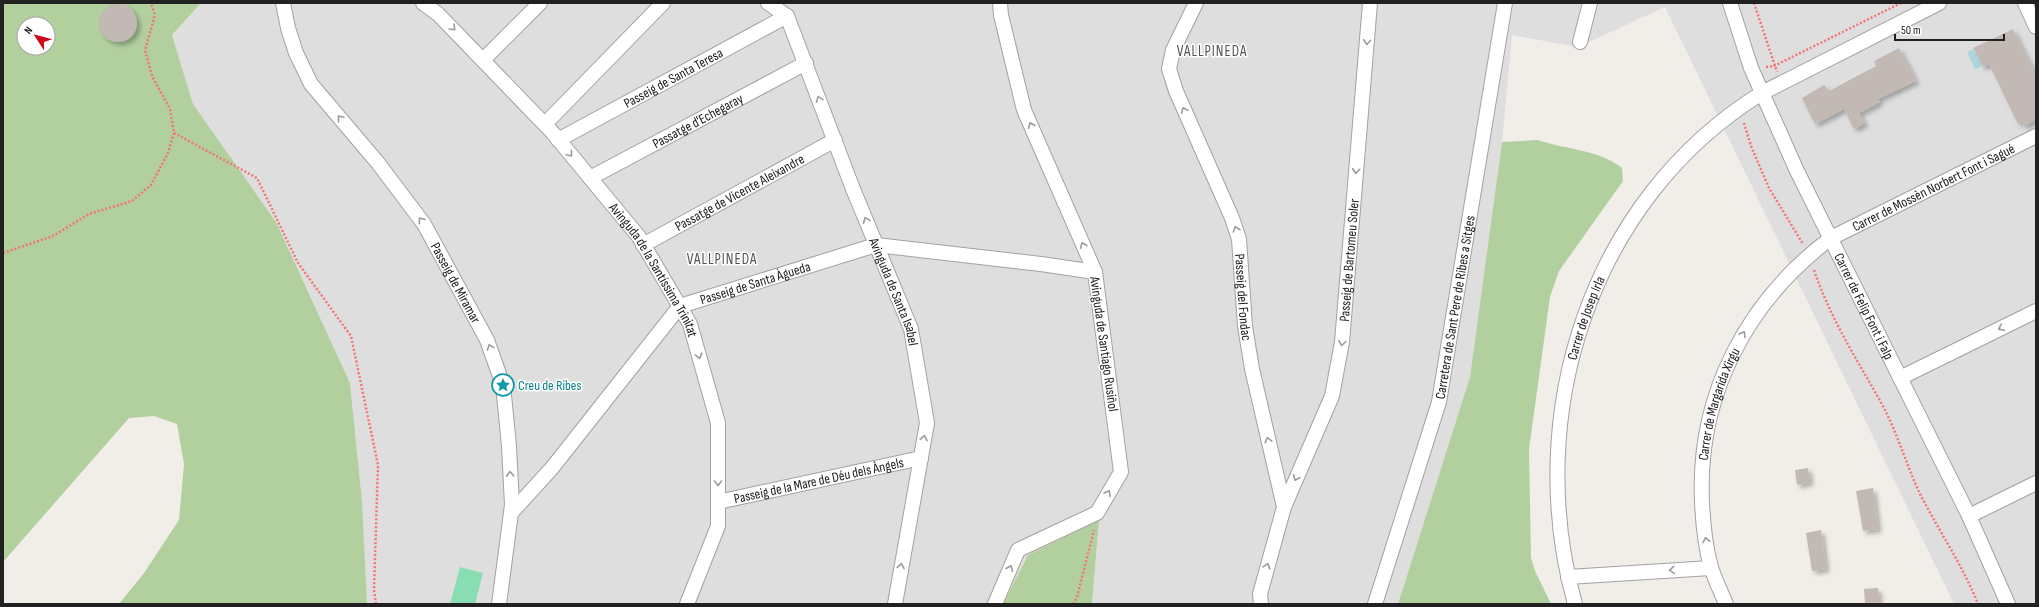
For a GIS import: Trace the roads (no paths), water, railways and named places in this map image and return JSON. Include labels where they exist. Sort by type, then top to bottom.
[{"type":"street","name":"Passeig de Miramar","points":[[283,3],[288,28],[296,53],[311,84],[378,163],[424,224],[487,340],[503,384],[509,446],[511,513],[499,604]]},
{"type":"street","name":"Avinguda de la Santíssima Trinitat","points":[[423,3],[438,14],[545,124],[590,178],[643,245],[690,324],[718,423],[718,526],[687,604]]},
{"type":"street","points":[[483,60],[540,3]]},
{"type":"street","points":[[545,124],[663,3]]},
{"type":"street","points":[[768,3],[787,16]]},
{"type":"street","name":"Avinguda de Santiago Rusiñol","points":[[988,3],[1000,9],[1024,110],[1095,272],[1121,472],[1097,513],[1018,550],[995,604]]},
{"type":"street","name":"Passeig del Fondac","points":[[1196,3],[1173,50],[1169,69],[1176,91],[1232,218],[1239,240],[1245,326],[1252,368],[1284,506],[1260,594],[1261,604]]},
{"type":"street","name":"Passeig de Bartomeu Soler","points":[[1284,506],[1332,396],[1342,342],[1370,3]]},
{"type":"street","name":"Carretera de Sant Pere de Ribes a Sitges","points":[[1375,604],[1439,402],[1504,3]]},
{"type":"street","points":[[1580,42],[1590,3]]},
{"type":"street","name":"Carrer de Felip Font i Falp","points":[[1730,3],[1752,68],[1797,171],[1969,516],[2008,604]]},
{"type":"street","name":"Carrer de Josep Irla","points":[[1576,604],[1568,577],[1559,521],[1557,450],[1566,379],[1583,321],[1602,275],[1624,234],[1647,200],[1686,155],[1740,107],[1781,83],[1939,3]]},
{"type":"street","points":[[2024,3],[2036,26]]},
{"type":"street","name":"Avinguda de Santa Isabel","points":[[787,16],[876,245],[911,329],[927,423],[895,604]]},
{"type":"street","name":"Passeig de Santa Teresa","points":[[558,140],[787,16]]},
{"type":"street","name":"Passatge d'Echegaray","points":[[590,178],[806,63]]},
{"type":"street","name":"Carrer de Mossèn Norbert Font i Sagué","points":[[1831,238],[2036,136]]},
{"type":"street","name":"Passatge de Vicente Aleixandre","points":[[643,245],[835,140]]},
{"type":"street","name":"Carrer de Margarida Xirgu","points":[[1726,604],[1711,568],[1703,527],[1702,466],[1708,423],[1718,388],[1731,354],[1750,323],[1784,280],[1808,255],[1831,238]]},
{"type":"street","name":"Passeig de Santa Àgueda","points":[[680,306],[876,245],[1041,264],[1095,272]]},
{"type":"street","points":[[511,513],[552,468],[680,306]]},
{"type":"street","points":[[1900,378],[2036,310]]},
{"type":"street","name":"Passeig de la Mare de Déu dels Àngels","points":[[718,502],[921,458]]},
{"type":"street","points":[[1969,516],[2036,483]]},
{"type":"street","points":[[1568,577],[1711,568]]},
{"type":"water","points":[[1973,49],[1982,66],[1975,69],[1967,52]]},
{"type":"place","name":"Creu de Ribes","points":[[503,385]]},
{"type":"district","name":"VALLPINEDA","points":[[1212,51]]},
{"type":"district","name":"VALLPINEDA","points":[[722,259]]}]
